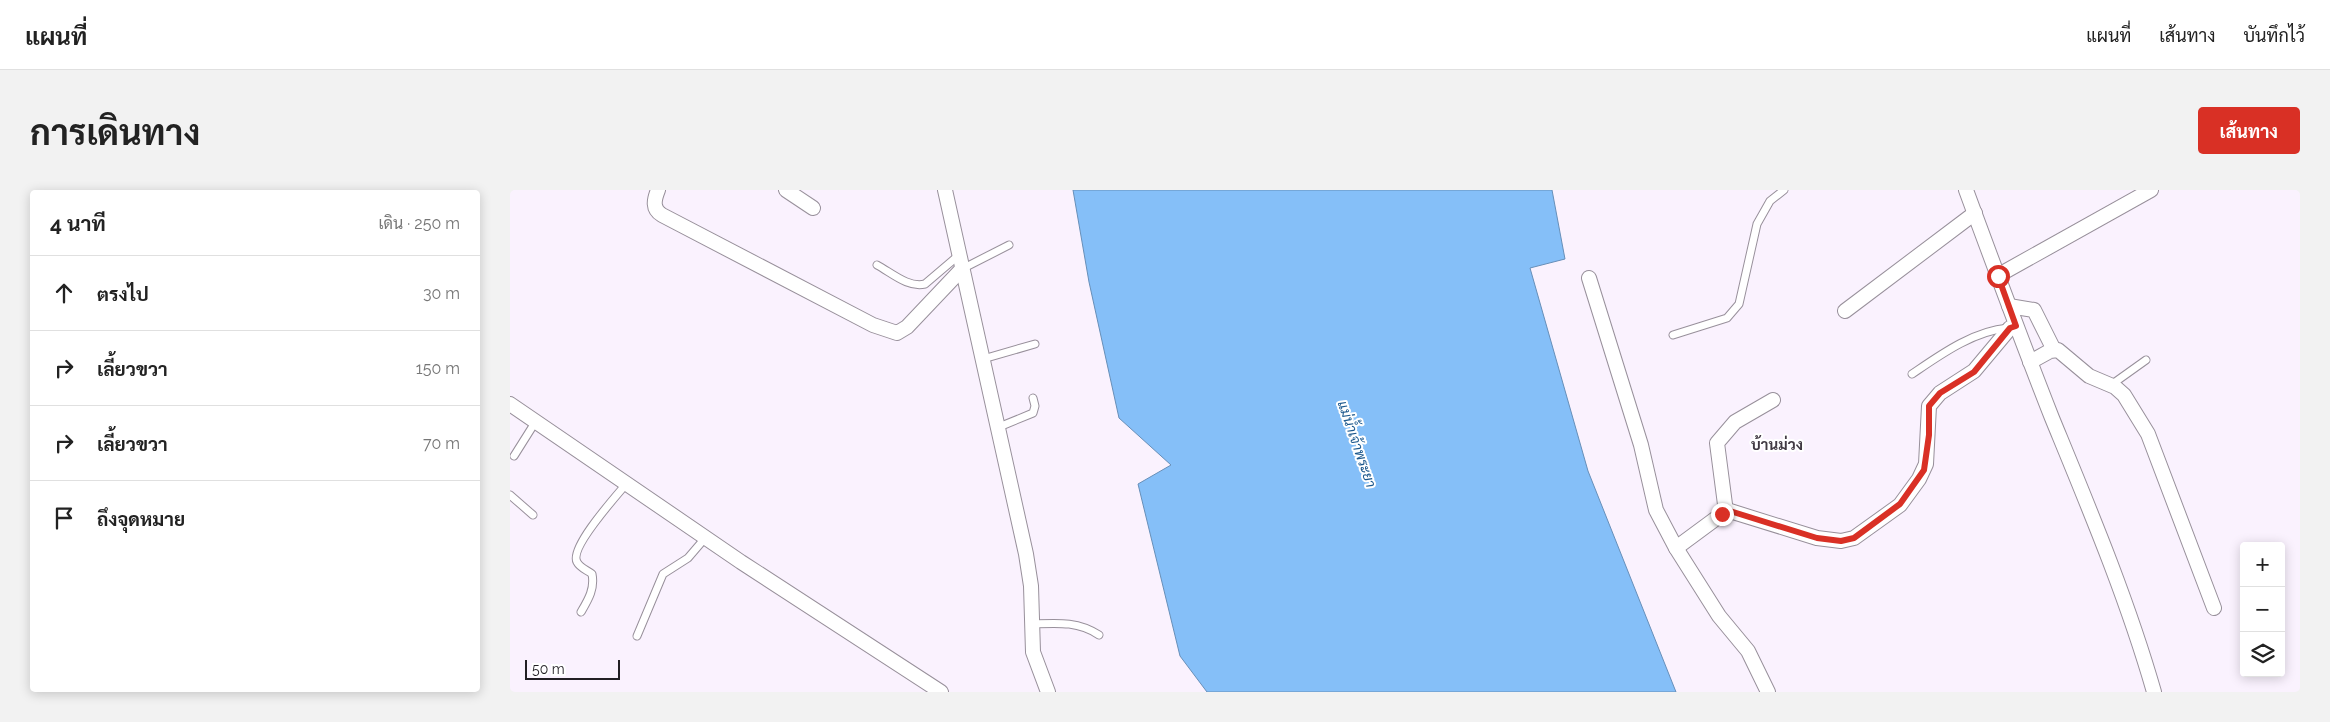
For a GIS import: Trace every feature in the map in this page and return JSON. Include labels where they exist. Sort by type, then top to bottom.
[{"type":"street","points":[[658,190],[654,205],[657,212],[776,276],[873,325],[893,332],[902,331],[907,327],[962,269]]},
{"type":"street","points":[[786,190],[813,208]]},
{"type":"street","points":[[945,190],[1000,427],[1026,554],[1035,659],[1048,692]]},
{"type":"street","points":[[1966,190],[1998,276],[2013,327],[2030,362],[2109,560],[2143,654],[2154,692]]},
{"type":"street","points":[[1998,276],[2151,190]]},
{"type":"street","points":[[1845,311],[1974,213]]},
{"type":"street","points":[[1589,278],[1641,445],[1656,510],[1676,548],[1719,616],[1748,652],[1768,692]]},
{"type":"street","points":[[2008,306],[2034,310],[2039,316],[2053,346],[2064,353],[2089,376],[2111,385],[2124,395],[2148,434],[2214,608]]},
{"type":"street","points":[[1676,548],[1726,512],[1737,512],[1826,539],[1847,541],[1862,533],[1900,504],[1924,470],[1929,435],[1929,406],[1940,393],[1974,372],[2013,327]]},
{"type":"street","points":[[2030,362],[2053,346]]},
{"type":"street","points":[[1726,512],[1716,443],[1735,422],[1773,400]]},
{"type":"street","points":[[510,404],[741,562],[941,692]]},
{"type":"lane","points":[[1674,335],[1727,318],[1739,304],[1757,224],[1770,201],[1784,190]]},
{"type":"lane","points":[[962,269],[1009,244]]},
{"type":"lane","points":[[877,265],[915,286],[926,284],[959,255]]},
{"type":"lane","points":[[1912,374],[1955,346],[1998,330],[2013,327]]},
{"type":"lane","points":[[983,359],[1035,344]]},
{"type":"lane","points":[[2111,385],[2146,360]]},
{"type":"lane","points":[[1000,427],[1033,413],[1035,406],[1033,398]]},
{"type":"lane","points":[[514,456],[536,421]]},
{"type":"lane","points":[[581,612],[590,595],[593,580],[592,574],[578,563],[576,556],[585,537],[627,483]]},
{"type":"lane","points":[[510,495],[533,515]]},
{"type":"lane","points":[[637,636],[662,574],[688,558],[706,537]]},
{"type":"lane","points":[[1033,624],[1066,623],[1085,628],[1099,635]]},
{"type":"water","name":"แม่น้ำเจ้าพระยา","points":[[1073,190],[1552,190],[1565,259],[1530,268],[1588,471],[1676,692],[1207,692],[1180,656],[1138,484],[1171,465],[1119,418],[1089,282]]},
{"type":"district","name":"บ้านม่วง","points":[[1777,445]]},
{"type":"route","points":[[1722,514],[1730,511],[1737,512],[1817,538],[1847,541],[1862,533],[1900,504],[1919,479],[1926,464],[1929,435],[1927,411],[1929,406],[1940,393],[1974,372],[1975,367],[2010,328],[2016,326],[1998,276]]}]
